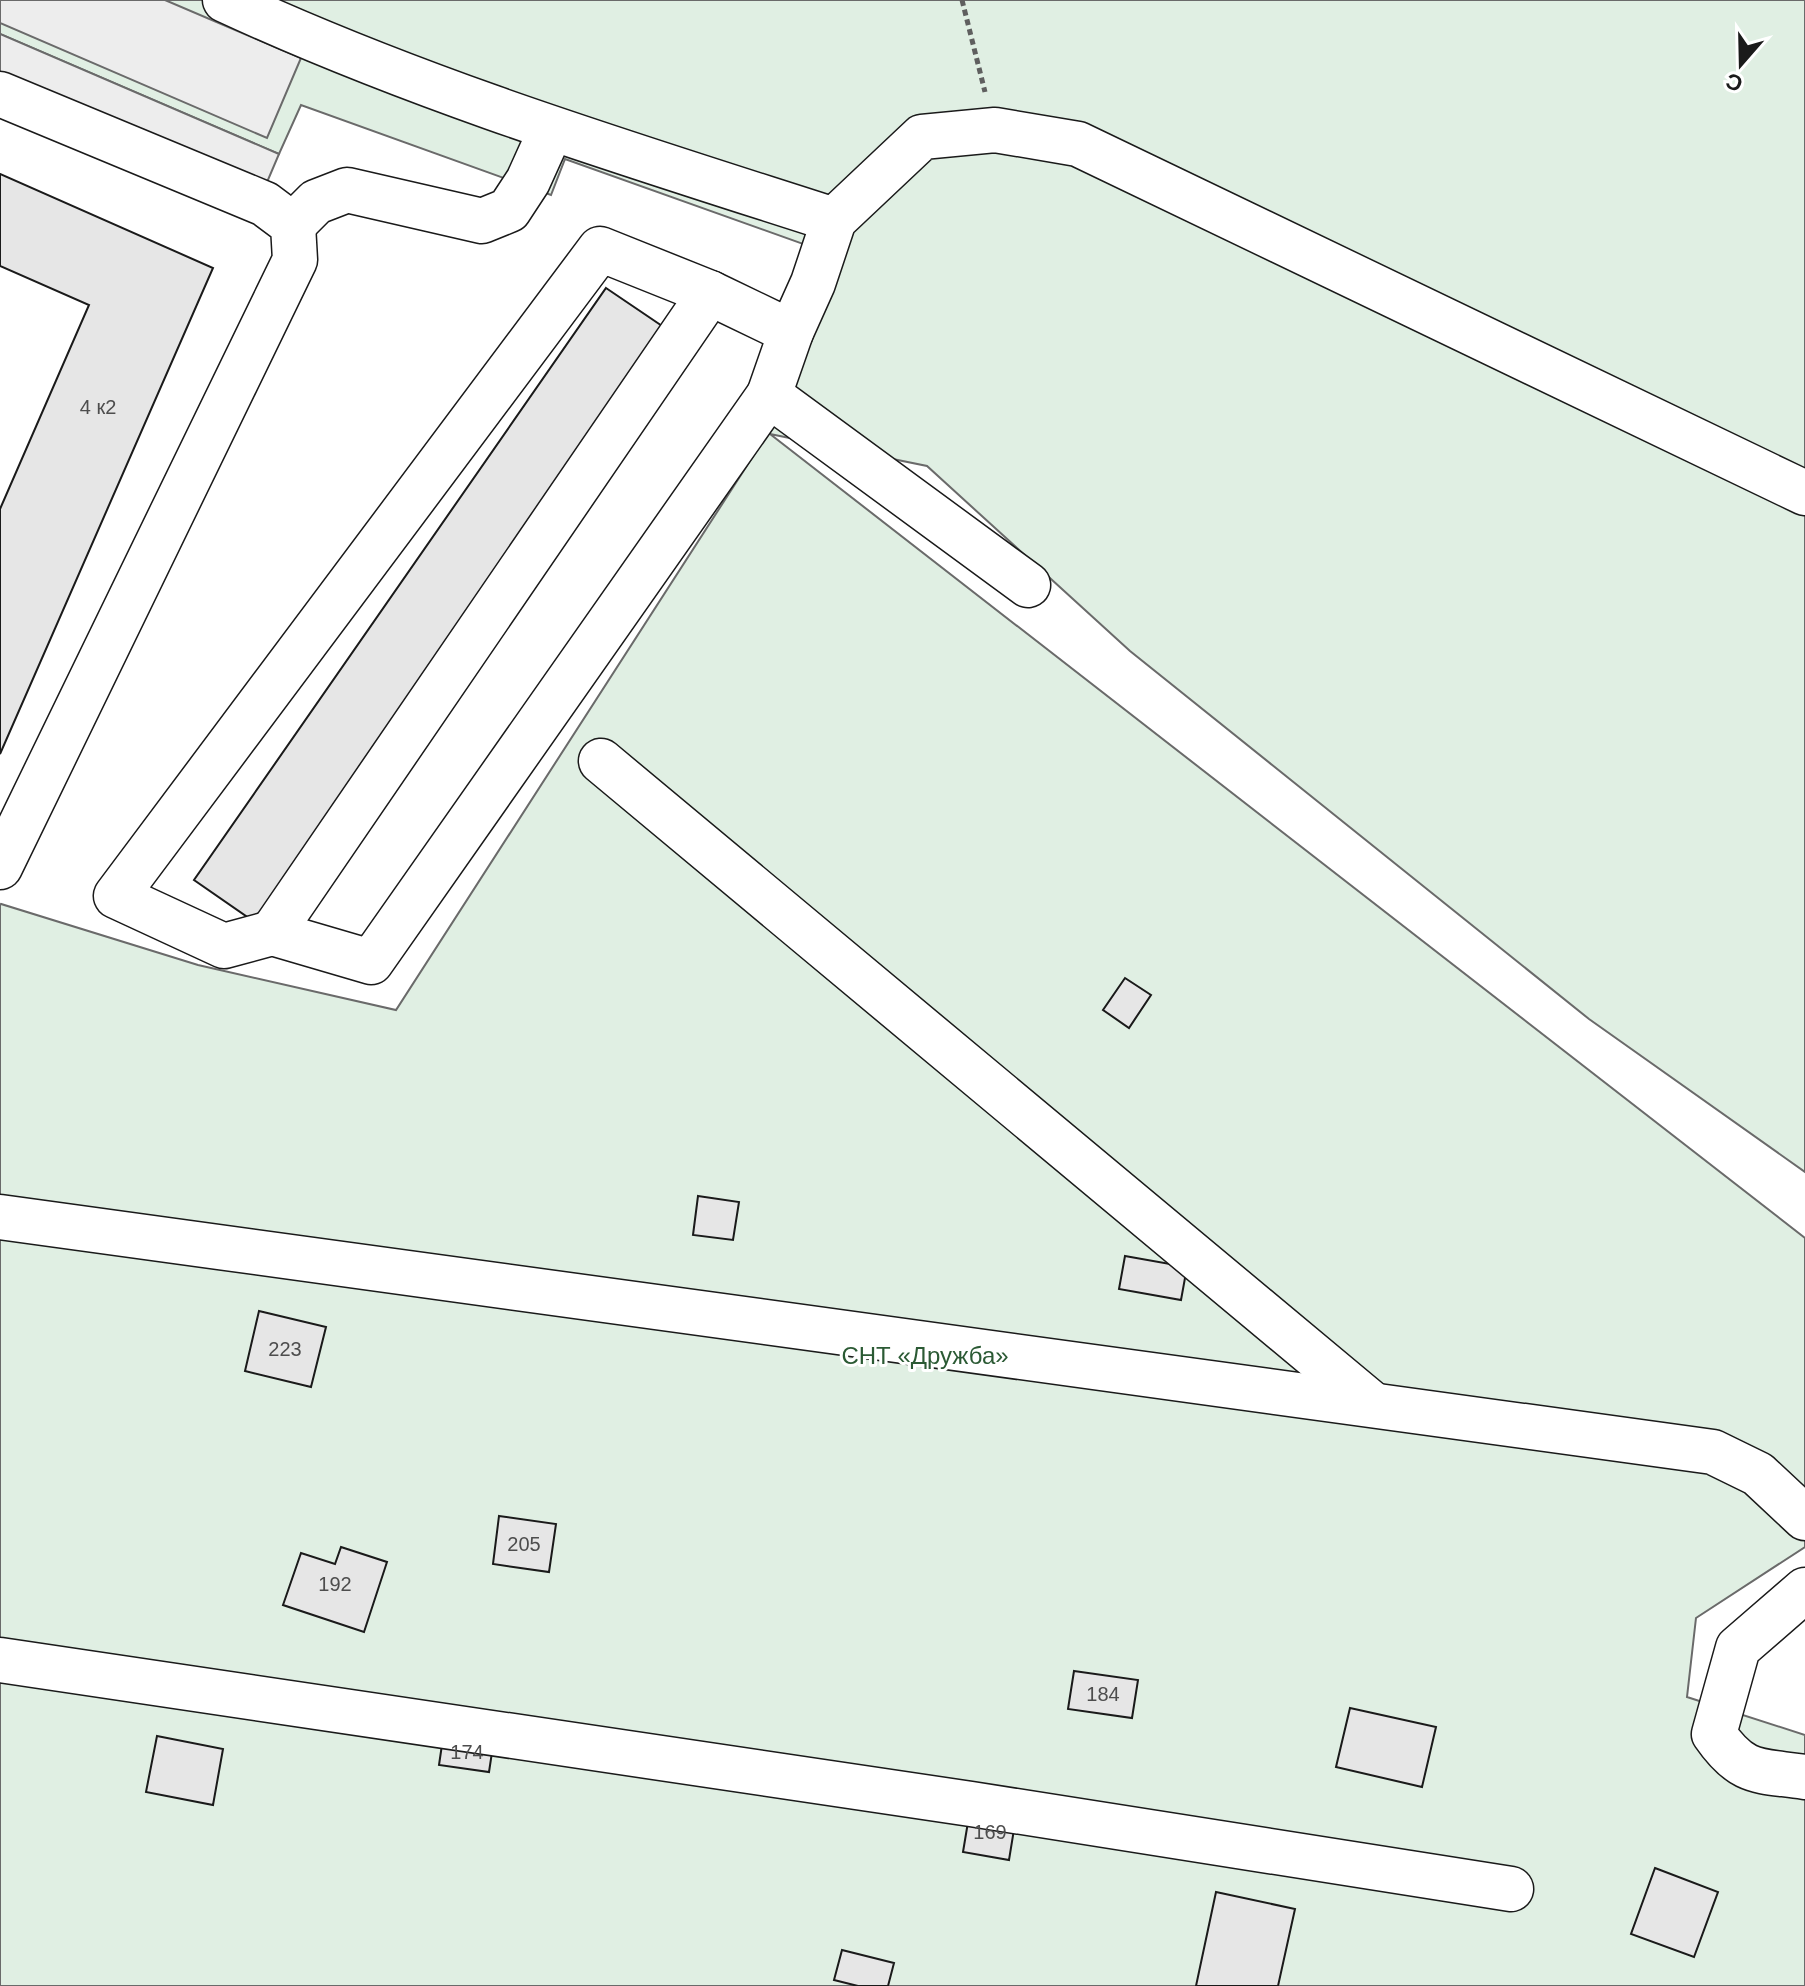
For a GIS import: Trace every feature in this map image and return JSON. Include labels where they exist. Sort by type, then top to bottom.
[{"type":"lane","points":[[225,0],[286,28],[551,130],[834,220]]},
{"type":"lane","points":[[0,94],[265,204],[293,225]]},
{"type":"lane","points":[[0,867],[295,260],[293,225],[316,202],[347,190],[482,221],[509,210],[528,181],[551,130]]},
{"type":"lane","points":[[791,332],[710,293],[600,249],[116,896],[224,946],[272,933],[371,962],[769,395],[834,220],[922,137],[995,130],[1078,144],[1805,493]]},
{"type":"lane","points":[[272,933],[710,293]]},
{"type":"lane","points":[[769,395],[1028,585]]},
{"type":"lane","points":[[601,761],[1372,1404]]},
{"type":"lane","points":[[0,1217],[1713,1452],[1758,1474],[1805,1518]]},
{"type":"lane","points":[[1805,1590],[1738,1648],[1714,1734],[1728,1753],[1746,1768],[1805,1777]]},
{"type":"lane","points":[[0,1660],[955,1802],[1511,1889]]},
{"type":"path","points":[[962,0],[995,130]]},
{"type":"green space","name":"СНТ «Дружба»","points":[[0,0],[1805,0],[1805,1172],[1589,1019],[1130,651],[927,466],[770,434],[1805,1238],[1805,1547],[1696,1618],[1687,1697],[1805,1735],[1805,1986],[0,1986],[0,905],[198,965],[396,1010],[768,433],[837,256],[565,159],[551,195],[301,105],[279,154],[0,34]]},
{"type":"shaded area","points":[[0,0],[165,0],[301,58],[267,138],[0,23]]},
{"type":"shaded area","points":[[0,34],[279,154],[265,187],[0,72]]},
{"type":"building","points":[[0,174],[213,268],[0,754],[0,509],[89,305],[0,266]]},
{"type":"building","points":[[606,288],[668,330],[256,923],[194,880]]},
{"type":"building","points":[[1125,978],[1151,995],[1129,1028],[1103,1010]]},
{"type":"building","points":[[698,1196],[739,1202],[733,1240],[693,1235]]},
{"type":"building","points":[[1125,1256],[1187,1267],[1181,1300],[1119,1289]]},
{"type":"building","points":[[259,1311],[326,1327],[311,1387],[245,1371]]},
{"type":"building","points":[[499,1516],[556,1524],[549,1572],[493,1564]]},
{"type":"building","points":[[341,1547],[387,1562],[364,1632],[283,1605],[301,1553],[335,1564]]},
{"type":"building","points":[[1074,1671],[1138,1680],[1132,1718],[1068,1709]]},
{"type":"building","points":[[1350,1708],[1436,1727],[1422,1787],[1336,1767]]},
{"type":"building","points":[[444,1731],[494,1739],[489,1772],[439,1765]]},
{"type":"building","points":[[157,1736],[223,1749],[213,1805],[146,1792]]},
{"type":"building","points":[[971,1804],[1017,1811],[1009,1860],[963,1852]]},
{"type":"building","points":[[1655,1868],[1718,1892],[1694,1957],[1631,1934]]},
{"type":"building","points":[[1216,1892],[1295,1909],[1278,1986],[1196,1986]]},
{"type":"building","points":[[842,1950],[894,1963],[888,1986],[858,1986],[834,1980]]}]
